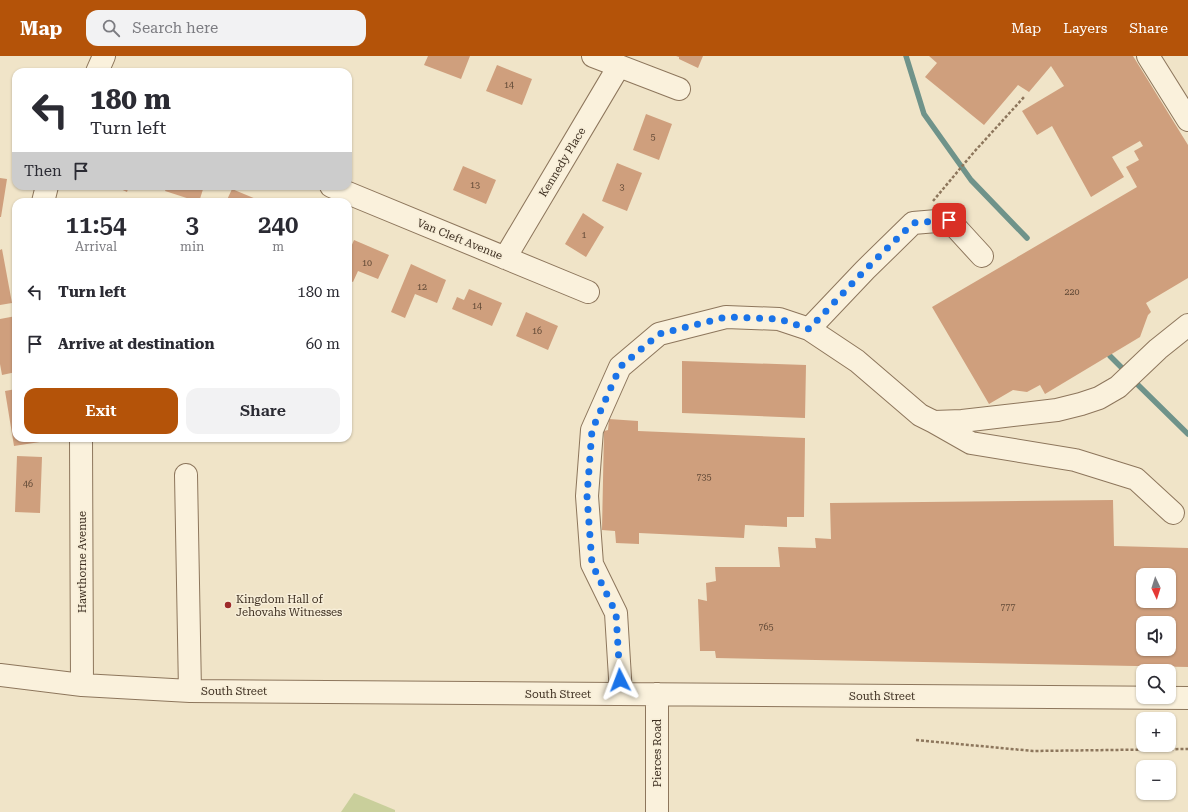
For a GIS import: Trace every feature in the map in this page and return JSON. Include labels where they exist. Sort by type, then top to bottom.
[{"type":"street","points":[[99,68],[104,56]]},
{"type":"street","points":[[593,56],[679,89]]},
{"type":"street","points":[[1148,56],[1188,120]]},
{"type":"street","name":"Kennedy Place","points":[[505,258],[619,66]]},
{"type":"street","name":"Van Cleft Avenue","points":[[341,190],[588,292]]},
{"type":"street","points":[[809,329],[865,270],[913,223],[949,220],[982,256]]},
{"type":"street","points":[[621,694],[616,613],[592,564],[587,496],[592,430],[620,367],[659,334],[726,317],[779,319],[809,329],[857,361],[920,415],[971,443],[1075,460],[1136,479],[1173,513]]},
{"type":"street","points":[[934,422],[1057,410],[1099,398],[1120,384],[1158,349],[1188,325]]},
{"type":"street","name":"Hawthorne Avenue","points":[[81,442],[82,685]]},
{"type":"street","points":[[186,475],[190,691]]},
{"type":"street","name":"South Street","points":[[0,675],[82,685],[190,691],[1188,698]]},
{"type":"street","name":"Pierces Road","points":[[656,694],[657,812]]},
{"type":"path","points":[[939,193],[974,152],[1026,96]]},
{"type":"path","points":[[916,740],[1033,751],[1188,749]]},
{"type":"green space","points":[[354,793],[395,810],[395,812],[341,812]]},
{"type":"building","points":[[428,56],[470,56],[461,79],[424,65]]},
{"type":"building","points":[[676,56],[703,56],[698,68]]},
{"type":"building","points":[[929,56],[1133,56],[1188,145],[1188,278],[1146,303],[1151,312],[1148,315],[1140,337],[1045,394],[1040,385],[1027,392],[1013,390],[989,404],[932,307],[1137,187],[1126,167],[1139,160],[1134,151],[1143,146],[1140,141],[1112,157],[1124,177],[1091,197],[1052,126],[1037,135],[1022,111],[1064,86],[1051,66],[1029,92],[1018,85],[984,125],[925,77],[937,63]]},
{"type":"building","points":[[497,65],[532,79],[522,105],[486,91]]},
{"type":"building","points":[[646,114],[672,124],[659,160],[633,150]]},
{"type":"building","points":[[617,163],[642,173],[627,211],[602,201]]},
{"type":"building","points":[[463,166],[496,180],[486,204],[453,190]]},
{"type":"building","points":[[0,178],[7,179],[1,217],[0,217]]},
{"type":"building","points":[[203,190],[200,198],[187,198],[165,191]]},
{"type":"building","points":[[232,190],[234,190],[253,198],[228,198]]},
{"type":"building","points":[[583,213],[604,227],[586,257],[565,244]]},
{"type":"building","points":[[354,240],[389,255],[378,279],[358,271],[352,282],[352,245]]},
{"type":"building","points":[[2,249],[12,303],[0,305],[0,250]]},
{"type":"building","points":[[411,264],[446,280],[437,303],[415,294],[405,318],[391,312]]},
{"type":"building","points":[[469,289],[502,303],[492,326],[452,309],[457,297],[464,300]]},
{"type":"building","points":[[526,312],[558,326],[548,350],[516,336]]},
{"type":"building","points":[[12,317],[12,373],[2,375],[0,364],[0,319]]},
{"type":"building","points":[[682,361],[806,365],[805,418],[682,413]]},
{"type":"building","points":[[12,390],[12,434],[5,391]]},
{"type":"building","points":[[609,419],[638,421],[638,431],[805,438],[804,517],[787,517],[787,527],[745,525],[744,538],[639,533],[639,544],[616,543],[615,531],[602,530],[604,431],[608,430]]},
{"type":"building","points":[[13,442],[40,442],[14,446]]},
{"type":"building","points":[[17,456],[42,457],[40,513],[15,512]]},
{"type":"building","points":[[1113,500],[1114,546],[1188,548],[1188,667],[1176,667],[1176,664],[1136,664],[1136,666],[716,658],[715,651],[700,651],[698,599],[707,601],[706,583],[716,581],[715,567],[780,567],[778,547],[816,548],[815,538],[831,539],[830,503]]},
{"type":"waterway","points":[[906,56],[924,114],[971,180],[1027,238]]},
{"type":"waterway","points":[[1110,356],[1127,373]]},
{"type":"waterway","points":[[1133,380],[1188,434]]},
{"type":"place","name":"Kingdom Hall of Jehovahs Witnesses","points":[[228,605]]},
{"type":"route","points":[[620,680],[616,613],[592,564],[587,496],[592,430],[620,367],[659,334],[726,317],[779,319],[809,329],[865,270],[913,223],[949,220]]}]
